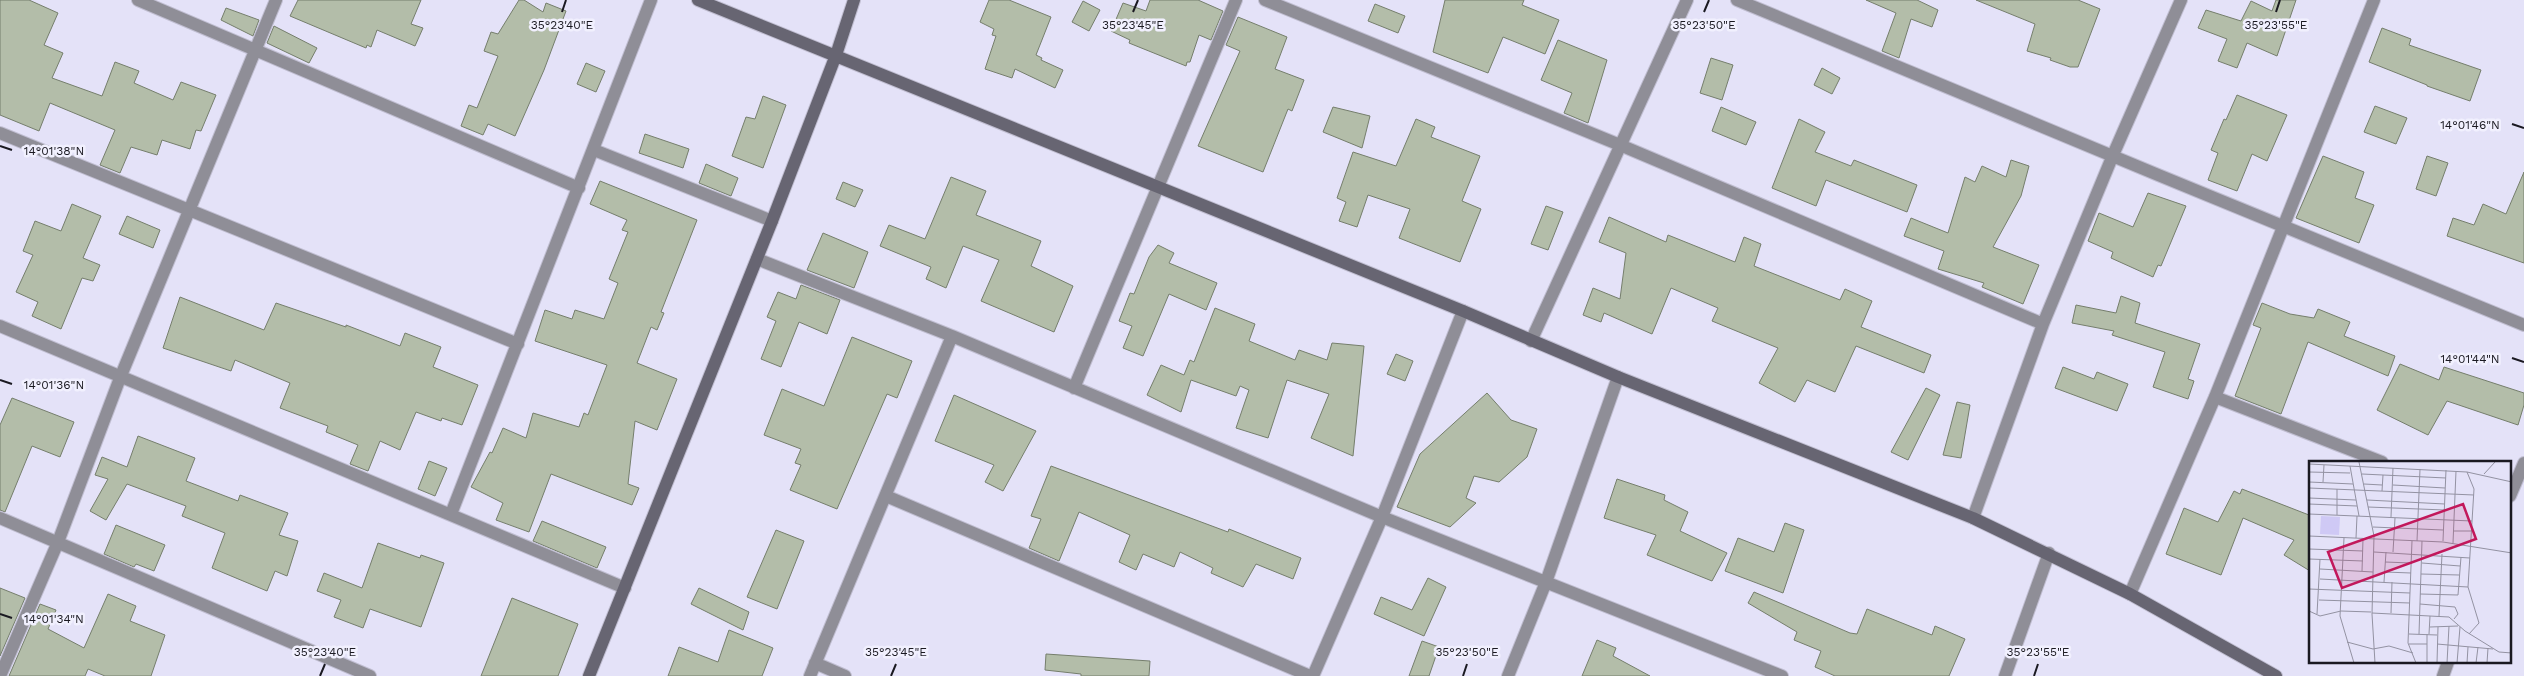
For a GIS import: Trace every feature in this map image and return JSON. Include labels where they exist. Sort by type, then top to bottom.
[{"type":"street","points":[[138,0],[255,48],[579,188]]},
{"type":"street","points":[[0,676],[58,542],[120,378],[276,0]]},
{"type":"street","points":[[451,514],[651,0]]},
{"type":"street","points":[[698,0],[1463,311],[1618,377],[1973,518],[2049,553],[2130,594],[2276,676]]},
{"type":"street","points":[[589,676],[772,221],[836,55],[854,0]]},
{"type":"street","points":[[1074,388],[1236,0]]},
{"type":"street","points":[[1265,0],[1620,144],[2043,324]]},
{"type":"street","points":[[1531,341],[1687,0]]},
{"type":"street","points":[[1737,0],[2282,227],[2524,325]]},
{"type":"street","points":[[1973,518],[2043,324],[2113,155],[2181,0]]},
{"type":"street","points":[[2130,594],[2215,397],[2374,0]]},
{"type":"street","points":[[0,133],[518,344]]},
{"type":"street","points":[[594,150],[772,221]]},
{"type":"street","points":[[757,259],[952,336],[1382,517],[1782,676]]},
{"type":"street","points":[[886,496],[1311,676],[1382,517],[1463,311]]},
{"type":"street","points":[[0,326],[120,378],[451,514],[625,588]]},
{"type":"street","points":[[810,676],[952,336]]},
{"type":"street","points":[[1508,676],[1546,582],[1618,377]]},
{"type":"street","points":[[2215,397],[2379,461]]},
{"type":"street","points":[[2512,491],[2524,463]]},
{"type":"street","points":[[0,518],[370,676]]},
{"type":"street","points":[[2005,676],[2049,553]]},
{"type":"street","points":[[815,663],[845,676]]},
{"type":"street","points":[[2442,676],[2447,664]]},
{"type":"building","points":[[0,0],[29,0],[58,13],[44,45],[63,53],[52,78],[102,96],[115,62],[139,71],[134,83],[173,100],[181,82],[216,95],[201,131],[196,130],[190,149],[162,140],[157,155],[131,147],[120,173],[100,165],[115,130],[50,103],[39,131],[0,115]]},
{"type":"building","points":[[298,0],[421,0],[411,24],[423,28],[415,46],[377,30],[371,47],[367,45],[366,48],[290,16]]},
{"type":"building","points":[[519,0],[524,0],[543,12],[546,3],[566,11],[544,70],[515,136],[488,124],[483,135],[461,126],[469,105],[477,108],[498,56],[484,51],[491,32],[498,34]]},
{"type":"building","points":[[989,0],[1009,0],[1051,17],[1036,55],[1042,58],[1041,60],[1063,70],[1055,88],[1015,69],[1012,78],[985,69],[996,36],[992,35],[994,29],[980,22]]},
{"type":"building","points":[[1150,0],[1198,0],[1223,11],[1211,40],[1199,35],[1190,62],[1187,62],[1186,66],[1129,43],[1130,40],[1111,31],[1123,3],[1146,11]]},
{"type":"building","points":[[1445,0],[1524,0],[1522,5],[1559,20],[1545,54],[1503,37],[1488,73],[1433,52]]},
{"type":"building","points":[[1866,0],[1917,0],[1938,10],[1932,27],[1911,19],[1899,58],[1882,51],[1896,13]]},
{"type":"building","points":[[1976,0],[2078,0],[2100,9],[2078,67],[2070,67],[2050,60],[2051,58],[2027,51],[2035,24]]},
{"type":"building","points":[[2276,0],[2296,0],[2277,56],[2247,43],[2237,68],[2218,61],[2227,39],[2198,28],[2206,10],[2241,21],[2251,1],[2272,11]]},
{"type":"building","points":[[1083,1],[1100,10],[1089,31],[1072,22]]},
{"type":"building","points":[[1375,4],[1405,16],[1398,33],[1368,21]]},
{"type":"building","points":[[226,8],[259,20],[253,36],[221,20]]},
{"type":"building","points":[[1238,17],[1287,37],[1275,69],[1304,80],[1292,111],[1288,109],[1263,172],[1198,146],[1240,51],[1226,45]]},
{"type":"building","points":[[274,26],[317,48],[309,63],[267,43]]},
{"type":"building","points":[[2382,28],[2411,39],[2409,45],[2481,70],[2470,101],[2369,62]]},
{"type":"building","points":[[1558,40],[1607,60],[1588,123],[1564,113],[1572,93],[1541,80]]},
{"type":"building","points":[[1711,58],[1733,65],[1722,100],[1700,93]]},
{"type":"building","points":[[586,63],[605,71],[596,92],[577,84]]},
{"type":"building","points":[[1822,68],[1840,78],[1832,94],[1814,85]]},
{"type":"building","points":[[2237,95],[2287,115],[2267,161],[2252,154],[2237,191],[2208,180],[2218,153],[2211,150]]},
{"type":"building","points":[[763,96],[786,105],[763,168],[732,156],[746,117],[755,119]]},
{"type":"building","points":[[2375,106],[2407,118],[2396,144],[2364,132]]},
{"type":"building","points":[[1333,107],[1370,116],[1362,148],[1323,132]]},
{"type":"building","points":[[1721,107],[1756,122],[1746,145],[1712,131]]},
{"type":"building","points":[[1416,119],[1435,127],[1431,137],[1480,156],[1462,201],[1481,209],[1460,262],[1399,238],[1410,209],[1368,195],[1357,227],[1339,221],[1346,202],[1337,198],[1353,152],[1396,166]]},
{"type":"building","points":[[1799,119],[1825,132],[1815,152],[1851,166],[1854,160],[1917,185],[1907,212],[1826,180],[1816,206],[1772,188]]},
{"type":"building","points":[[645,134],[689,149],[683,168],[639,153]]},
{"type":"building","points":[[2323,156],[2364,172],[2355,198],[2374,205],[2359,243],[2296,218]]},
{"type":"building","points":[[2427,156],[2448,163],[2436,196],[2416,189]]},
{"type":"building","points":[[2011,160],[2029,166],[2021,196],[1993,247],[2039,265],[2023,304],[1982,287],[1984,283],[1938,269],[1944,251],[1904,236],[1911,218],[1948,233],[1965,177],[1975,182],[1982,166],[2006,177]]},
{"type":"building","points":[[706,164],[738,178],[731,196],[699,183]]},
{"type":"building","points":[[2524,172],[2524,263],[2447,236],[2453,218],[2474,225],[2483,204],[2506,214]]},
{"type":"building","points":[[951,177],[986,191],[976,215],[1041,241],[1031,266],[1073,286],[1054,332],[981,301],[999,260],[963,246],[946,288],[926,279],[931,267],[880,246],[889,225],[925,239]]},
{"type":"building","points":[[600,181],[697,220],[661,312],[664,313],[657,330],[651,327],[637,363],[677,379],[657,430],[635,421],[628,484],[639,488],[632,505],[551,474],[529,532],[496,520],[503,503],[471,487],[490,452],[492,453],[503,428],[526,438],[533,413],[579,427],[584,413],[588,415],[607,365],[535,341],[545,310],[572,319],[575,310],[604,319],[618,283],[609,279],[628,232],[622,230],[627,220],[590,204]]},
{"type":"building","points":[[843,182],[863,190],[855,207],[836,199]]},
{"type":"building","points":[[2148,193],[2186,206],[2161,266],[2158,265],[2153,277],[2111,258],[2113,252],[2088,241],[2099,213],[2133,227]]},
{"type":"building","points":[[72,204],[101,216],[83,258],[100,265],[93,281],[82,278],[61,329],[32,316],[38,302],[16,292],[33,255],[23,251],[35,221],[61,231]]},
{"type":"building","points":[[1546,206],[1563,212],[1548,250],[1531,244]]},
{"type":"building","points":[[127,216],[160,230],[153,248],[119,234]]},
{"type":"building","points":[[1609,217],[1666,242],[1668,235],[1735,262],[1744,237],[1761,244],[1754,266],[1840,300],[1845,289],[1872,301],[1861,327],[1931,355],[1924,373],[1856,346],[1835,392],[1807,380],[1795,402],[1759,383],[1778,348],[1712,321],[1718,308],[1671,288],[1652,334],[1604,313],[1601,322],[1583,315],[1593,288],[1620,299],[1626,253],[1599,242]]},
{"type":"building","points":[[823,233],[868,252],[854,288],[807,270]]},
{"type":"building","points":[[1158,245],[1174,253],[1169,263],[1217,283],[1206,310],[1169,294],[1143,356],[1123,348],[1132,326],[1119,321],[1130,293],[1134,294],[1149,257]]},
{"type":"building","points":[[801,285],[840,300],[827,334],[799,322],[781,367],[761,359],[776,321],[767,317],[778,292],[796,299]]},
{"type":"building","points":[[2121,296],[2140,303],[2135,323],[2200,344],[2188,379],[2194,381],[2188,399],[2153,387],[2165,352],[2112,335],[2114,331],[2072,323],[2076,305],[2116,313]]},
{"type":"building","points":[[180,297],[264,330],[276,303],[346,327],[346,325],[400,346],[405,333],[441,347],[433,367],[478,385],[462,425],[442,418],[441,421],[416,412],[400,450],[380,441],[368,471],[350,464],[358,445],[326,432],[328,426],[280,408],[290,383],[235,360],[231,371],[163,348]]},
{"type":"building","points":[[2262,303],[2290,314],[2314,318],[2318,309],[2350,322],[2344,336],[2395,356],[2388,376],[2308,342],[2281,414],[2235,396],[2261,328],[2253,325]]},
{"type":"building","points":[[1215,308],[1255,324],[1249,341],[1295,360],[1299,350],[1327,360],[1332,343],[1364,346],[1353,456],[1311,438],[1329,394],[1287,380],[1268,438],[1236,428],[1249,390],[1240,386],[1236,396],[1191,380],[1181,412],[1147,395],[1161,365],[1184,375],[1190,360],[1194,362]]},
{"type":"building","points":[[852,337],[912,361],[897,398],[887,394],[837,509],[790,490],[801,465],[795,463],[801,449],[764,435],[782,389],[824,406]]},
{"type":"building","points":[[1396,354],[1413,361],[1405,381],[1387,374]]},
{"type":"building","points":[[2400,364],[2439,380],[2444,367],[2524,393],[2524,405],[2518,425],[2447,401],[2428,435],[2377,410]]},
{"type":"building","points":[[2063,367],[2094,379],[2097,372],[2128,384],[2117,411],[2055,388]]},
{"type":"building","points":[[1926,388],[1940,395],[1908,460],[1891,452]]},
{"type":"building","points":[[1487,393],[1511,420],[1537,429],[1527,457],[1499,482],[1474,476],[1466,498],[1476,503],[1450,527],[1397,507],[1420,454]]},
{"type":"building","points":[[954,395],[1036,431],[1003,491],[985,482],[994,465],[935,441]]},
{"type":"building","points":[[12,398],[74,422],[60,457],[32,446],[5,512],[0,510],[0,425]]},
{"type":"building","points":[[1957,402],[1970,405],[1961,458],[1943,455]]},
{"type":"building","points":[[138,436],[195,458],[186,481],[238,501],[240,495],[288,513],[279,535],[298,541],[287,576],[275,571],[267,591],[212,568],[225,533],[182,516],[186,506],[127,484],[106,520],[90,511],[108,479],[95,475],[102,457],[127,467]]},
{"type":"building","points":[[429,461],[447,468],[435,496],[418,489]]},
{"type":"building","points":[[1051,466],[1228,532],[1229,529],[1301,558],[1293,579],[1256,564],[1243,587],[1211,573],[1213,568],[1180,552],[1174,567],[1143,554],[1136,570],[1119,562],[1130,535],[1079,512],[1059,561],[1029,548],[1041,519],[1031,516]]},
{"type":"building","points":[[1617,479],[1665,495],[1664,500],[1688,512],[1680,531],[1727,553],[1712,581],[1647,555],[1656,535],[1604,518]]},
{"type":"building","points":[[2242,489],[2309,515],[2309,570],[2284,555],[2294,540],[2243,518],[2221,575],[2166,554],[2184,508],[2218,522],[2234,491],[2240,494]]},
{"type":"building","points":[[542,521],[606,547],[597,568],[533,541]]},
{"type":"building","points":[[1785,523],[1804,530],[1783,593],[1725,571],[1738,538],[1774,552]]},
{"type":"building","points":[[116,525],[165,545],[154,571],[136,564],[134,567],[104,554]]},
{"type":"building","points":[[776,530],[804,541],[777,609],[747,597]]},
{"type":"building","points":[[378,543],[420,558],[421,555],[444,563],[421,627],[370,609],[363,628],[334,617],[341,600],[317,591],[324,573],[362,588]]},
{"type":"building","points":[[1428,578],[1446,587],[1424,636],[1374,614],[1381,597],[1412,610]]},
{"type":"building","points":[[0,588],[25,598],[0,656]]},
{"type":"building","points":[[699,588],[749,612],[743,630],[691,604]]},
{"type":"building","points":[[1754,592],[1850,633],[1857,634],[1867,609],[1932,635],[1935,626],[1965,639],[1949,676],[1835,676],[1815,667],[1821,651],[1794,640],[1797,632],[1748,603]]},
{"type":"building","points":[[108,594],[136,606],[130,621],[165,635],[151,676],[105,676],[88,669],[85,676],[9,676],[40,604],[56,610],[48,629],[84,648]]},
{"type":"building","points":[[512,598],[578,624],[558,676],[481,676]]},
{"type":"building","points":[[729,630],[773,648],[762,676],[668,676],[679,647],[718,662]]},
{"type":"building","points":[[1597,640],[1616,648],[1613,656],[1650,676],[1582,676]]},
{"type":"building","points":[[1422,641],[1439,647],[1429,676],[1409,676]]},
{"type":"building","points":[[1046,654],[1150,661],[1149,676],[1081,676],[1081,674],[1045,670]]}]
